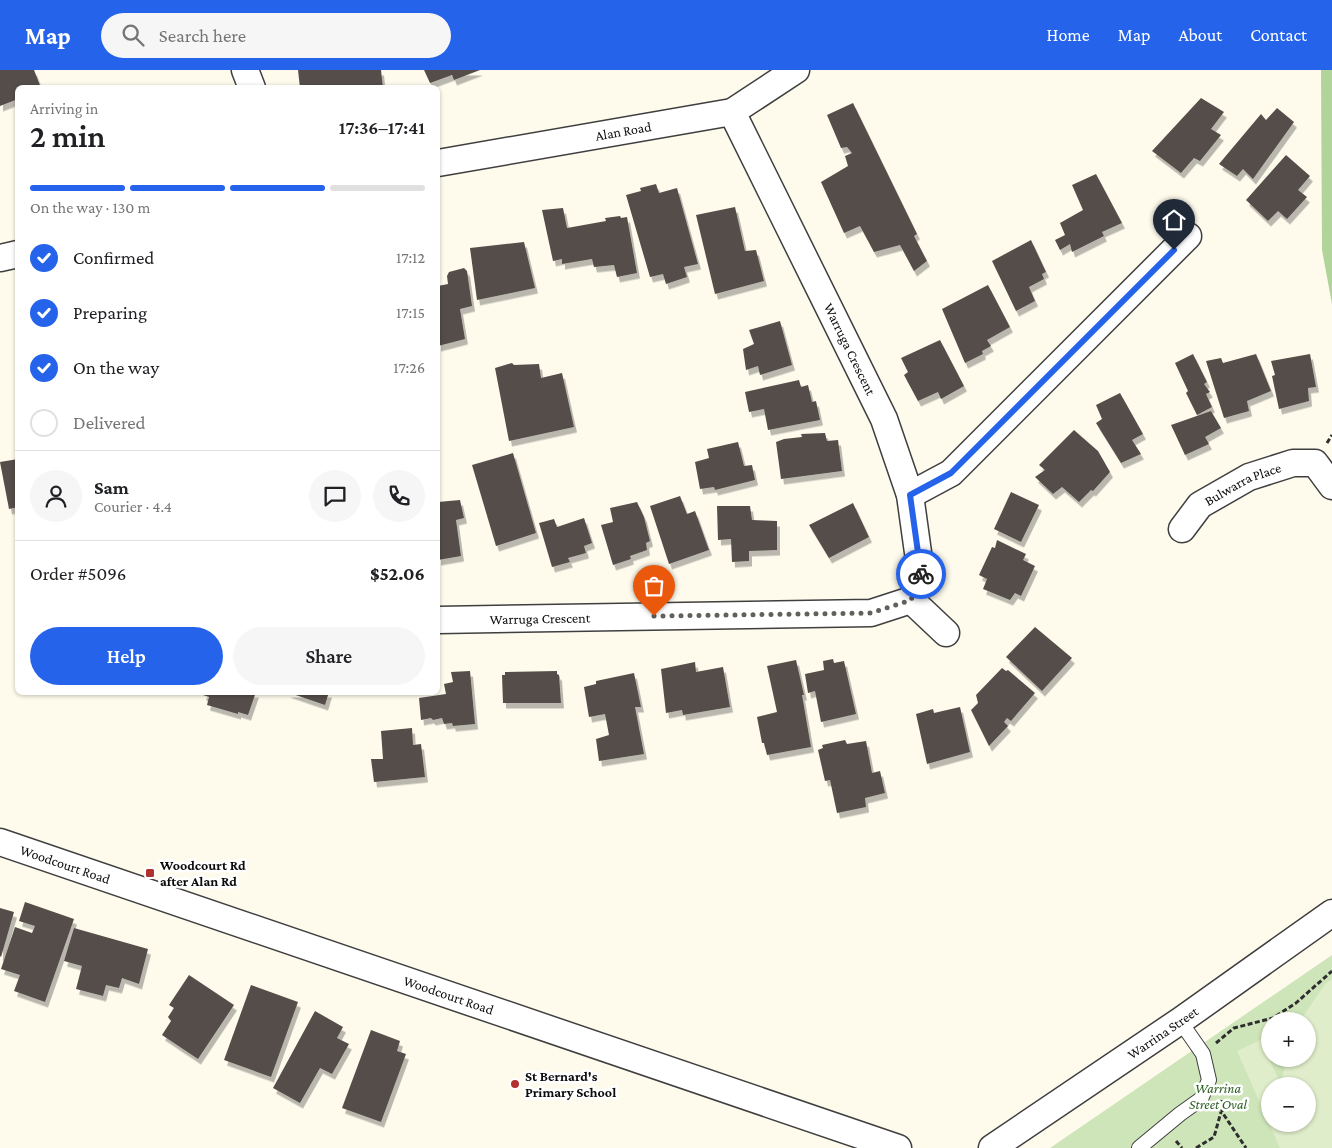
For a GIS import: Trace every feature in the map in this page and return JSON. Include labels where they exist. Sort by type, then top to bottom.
[{"type":"street","points":[[245,70],[251,85]]},
{"type":"street","name":"Alan Road","points":[[440,163],[732,112],[796,70]]},
{"type":"street","name":"Warruga Crescent","points":[[440,620],[871,613],[911,600],[921,574],[910,495],[884,419],[732,112]]},
{"type":"street","points":[[910,495],[951,473],[1188,236]]},
{"type":"street","points":[[0,258],[15,255]]},
{"type":"street","name":"Bulwarra Place","points":[[1182,528],[1200,505],[1249,477],[1293,463],[1315,463],[1332,486]]},
{"type":"street","points":[[911,600],[946,633]]},
{"type":"street","name":"Woodcourt Road","points":[[0,842],[898,1148]]},
{"type":"street","name":"Warrina Street","points":[[992,1148],[1180,1021],[1332,913]]},
{"type":"lane","points":[[1139,1148],[1180,1114],[1202,1099],[1209,1080],[1203,1054],[1180,1021]]},
{"type":"path","points":[[1217,1051],[1214,1044],[1234,1028],[1273,1018],[1296,1002],[1332,971]]},
{"type":"path","points":[[1196,1148],[1214,1137],[1222,1112],[1222,1096]]},
{"type":"path","points":[[1222,1112],[1246,1148]]},
{"type":"green space","points":[[1321,70],[1332,70],[1332,304],[1322,250]]},
{"type":"green space","name":"Warrina Street Oval","points":[[1332,955],[1332,1148],[1050,1148]]},
{"type":"green space","points":[[1332,979],[1332,1148],[1280,1148],[1273,1132],[1316,1132],[1316,1077],[1282,1077],[1284,1067],[1316,1067],[1316,1012],[1306,1012],[1325,984]]},
{"type":"green space","points":[[1260,1040],[1261,1067],[1273,1067],[1278,1077],[1261,1077],[1261,1105],[1237,1051]]},
{"type":"building","points":[[0,70],[34,70],[40,85],[15,85],[15,100],[0,106]]},
{"type":"building","points":[[298,70],[381,70],[383,85],[300,85]]},
{"type":"building","points":[[424,70],[480,70],[454,80],[452,75],[430,83]]},
{"type":"building","points":[[1201,98],[1224,112],[1211,129],[1221,135],[1200,161],[1194,158],[1181,173],[1152,151]]},
{"type":"building","points":[[853,103],[917,234],[914,236],[927,261],[914,271],[900,245],[874,252],[860,226],[844,233],[821,182],[848,166],[845,156],[852,153],[847,147],[841,148],[827,115]]},
{"type":"building","points":[[1277,108],[1294,122],[1253,179],[1243,169],[1237,176],[1219,164],[1261,114],[1266,120]]},
{"type":"building","points":[[1286,155],[1310,176],[1298,190],[1307,197],[1287,219],[1278,211],[1268,221],[1246,200]]},
{"type":"building","points":[[1096,174],[1122,223],[1102,232],[1104,236],[1072,252],[1070,244],[1060,250],[1055,240],[1065,235],[1060,223],[1083,210],[1072,185]]},
{"type":"building","points":[[656,184],[659,193],[677,188],[698,264],[684,267],[687,277],[666,284],[663,274],[650,277],[626,195],[641,191],[640,188]]},
{"type":"building","points":[[735,207],[745,251],[756,250],[764,281],[715,294],[696,215]]},
{"type":"building","points":[[563,208],[567,228],[606,221],[605,218],[627,217],[637,273],[617,277],[614,265],[594,267],[592,259],[562,264],[562,259],[553,261],[542,210]]},
{"type":"building","points":[[1031,240],[1046,272],[1042,274],[1044,279],[1029,287],[1035,301],[1016,311],[992,261]]},
{"type":"building","points":[[524,242],[535,288],[477,300],[470,248]]},
{"type":"building","points":[[464,268],[467,271],[472,306],[460,309],[465,339],[440,345],[440,286],[448,284],[447,276],[449,272]]},
{"type":"building","points":[[988,285],[1010,327],[987,340],[991,346],[982,351],[983,354],[965,363],[942,309]]},
{"type":"building","points":[[780,321],[792,365],[760,375],[758,366],[746,370],[743,349],[754,344],[749,330]]},
{"type":"building","points":[[940,340],[964,386],[941,399],[938,392],[918,401],[904,375],[908,372],[901,358]]},
{"type":"building","points":[[1193,354],[1207,382],[1204,384],[1210,392],[1206,394],[1212,407],[1197,415],[1186,393],[1188,391],[1175,363]]},
{"type":"building","points":[[1256,354],[1271,391],[1247,401],[1249,411],[1224,418],[1206,361],[1221,358],[1223,363]]},
{"type":"building","points":[[1310,354],[1316,387],[1308,388],[1309,401],[1279,409],[1272,376],[1275,375],[1271,361]]},
{"type":"building","points":[[512,363],[514,365],[539,364],[541,378],[562,373],[574,427],[509,441],[495,368]]},
{"type":"building","points":[[799,380],[801,387],[808,385],[812,402],[816,401],[820,420],[768,430],[764,409],[749,412],[745,392]]},
{"type":"building","points":[[1120,393],[1143,434],[1132,440],[1141,454],[1121,463],[1096,423],[1102,419],[1096,405]]},
{"type":"building","points":[[1211,411],[1221,428],[1205,437],[1209,444],[1185,455],[1171,425]]},
{"type":"building","points":[[1074,430],[1098,451],[1110,472],[1093,491],[1091,490],[1079,502],[1062,487],[1053,494],[1035,477],[1045,470],[1039,465]]},
{"type":"building","points":[[825,433],[827,441],[838,440],[842,471],[781,479],[776,442],[802,437],[801,434]]},
{"type":"building","points":[[738,442],[744,466],[752,465],[755,480],[715,490],[714,487],[700,489],[695,462],[709,458],[707,449]]},
{"type":"building","points":[[513,453],[536,533],[496,546],[472,465]]},
{"type":"building","points":[[15,460],[15,508],[9,509],[0,462]]},
{"type":"building","points":[[1011,492],[1039,505],[1021,542],[994,529]]},
{"type":"building","points":[[680,496],[687,514],[695,511],[709,550],[669,564],[650,506]]},
{"type":"building","points":[[460,500],[464,518],[456,520],[461,556],[440,560],[440,502]]},
{"type":"building","points":[[637,502],[644,517],[650,541],[646,543],[647,550],[630,556],[631,559],[613,565],[601,525],[613,522],[610,508]]},
{"type":"building","points":[[853,503],[869,537],[829,558],[809,525]]},
{"type":"building","points":[[717,506],[750,506],[752,520],[777,521],[777,550],[749,551],[749,561],[732,562],[731,539],[718,540]]},
{"type":"building","points":[[584,518],[592,543],[584,546],[586,553],[568,558],[570,562],[552,567],[539,523],[554,519],[557,527]]},
{"type":"building","points":[[997,540],[1026,554],[1023,560],[1035,566],[1021,596],[1015,593],[1010,600],[983,589],[987,579],[979,575],[992,547],[995,548]]},
{"type":"building","points":[[1035,627],[1072,658],[1042,691],[1006,657]]},
{"type":"building","points":[[833,659],[834,663],[844,661],[856,714],[821,722],[815,691],[808,693],[805,674],[824,670],[823,661]]},
{"type":"building","points":[[796,660],[804,695],[802,695],[811,747],[767,755],[764,743],[762,743],[757,717],[777,712],[767,666]]},
{"type":"building","points":[[695,662],[696,672],[723,667],[730,707],[683,715],[682,710],[666,713],[661,669]]},
{"type":"building","points":[[1002,668],[1006,671],[1008,670],[1035,693],[1011,721],[1007,718],[1004,722],[1008,726],[989,746],[971,710],[978,703],[976,695]]},
{"type":"building","points":[[470,671],[475,724],[453,726],[452,723],[444,724],[442,718],[421,720],[419,698],[446,694],[444,684],[453,682],[451,672]]},
{"type":"building","points":[[557,671],[561,703],[503,703],[502,675],[505,675],[505,672]]},
{"type":"building","points":[[634,673],[641,707],[635,707],[644,754],[599,761],[596,739],[609,735],[605,714],[589,717],[584,687],[596,684],[596,681]]},
{"type":"building","points":[[203,695],[255,695],[248,715],[207,705],[209,697]]},
{"type":"building","points":[[296,695],[328,695],[325,705]]},
{"type":"building","points":[[960,707],[970,752],[927,764],[916,714],[933,709],[934,713]]},
{"type":"building","points":[[412,728],[413,745],[421,744],[425,777],[374,782],[371,759],[383,759],[381,731]]},
{"type":"building","points":[[845,740],[847,744],[866,741],[872,773],[880,771],[885,793],[865,798],[866,807],[837,813],[830,780],[825,781],[818,750],[823,748],[822,745]]},
{"type":"building","points":[[25,902],[74,919],[45,1002],[14,991],[20,975],[1,969],[15,927],[32,933],[35,926],[19,921]]},
{"type":"building","points":[[0,908],[14,912],[1,957],[0,956]]},
{"type":"building","points":[[74,928],[148,949],[139,984],[122,978],[119,988],[106,985],[103,996],[76,989],[82,966],[64,961]]},
{"type":"building","points":[[189,975],[234,1005],[198,1059],[162,1035],[171,1021],[168,1017],[174,1008],[169,1005]]},
{"type":"building","points":[[251,985],[298,1002],[271,1077],[224,1060]]},
{"type":"building","points":[[315,1011],[343,1027],[337,1038],[349,1044],[332,1074],[320,1068],[300,1103],[273,1088]]},
{"type":"building","points":[[371,1030],[400,1041],[397,1051],[406,1054],[381,1122],[342,1108]]},
{"type":"way so far","points":[[654,616],[871,613],[911,600],[921,574]]},
{"type":"place","name":"Woodcourt Rd after Alan Rd","points":[[150,873]]},
{"type":"place","name":"St Bernard's Primary School","points":[[515,1084]]},
{"type":"route","points":[[921,574],[910,495],[951,473],[1174,250]]}]
